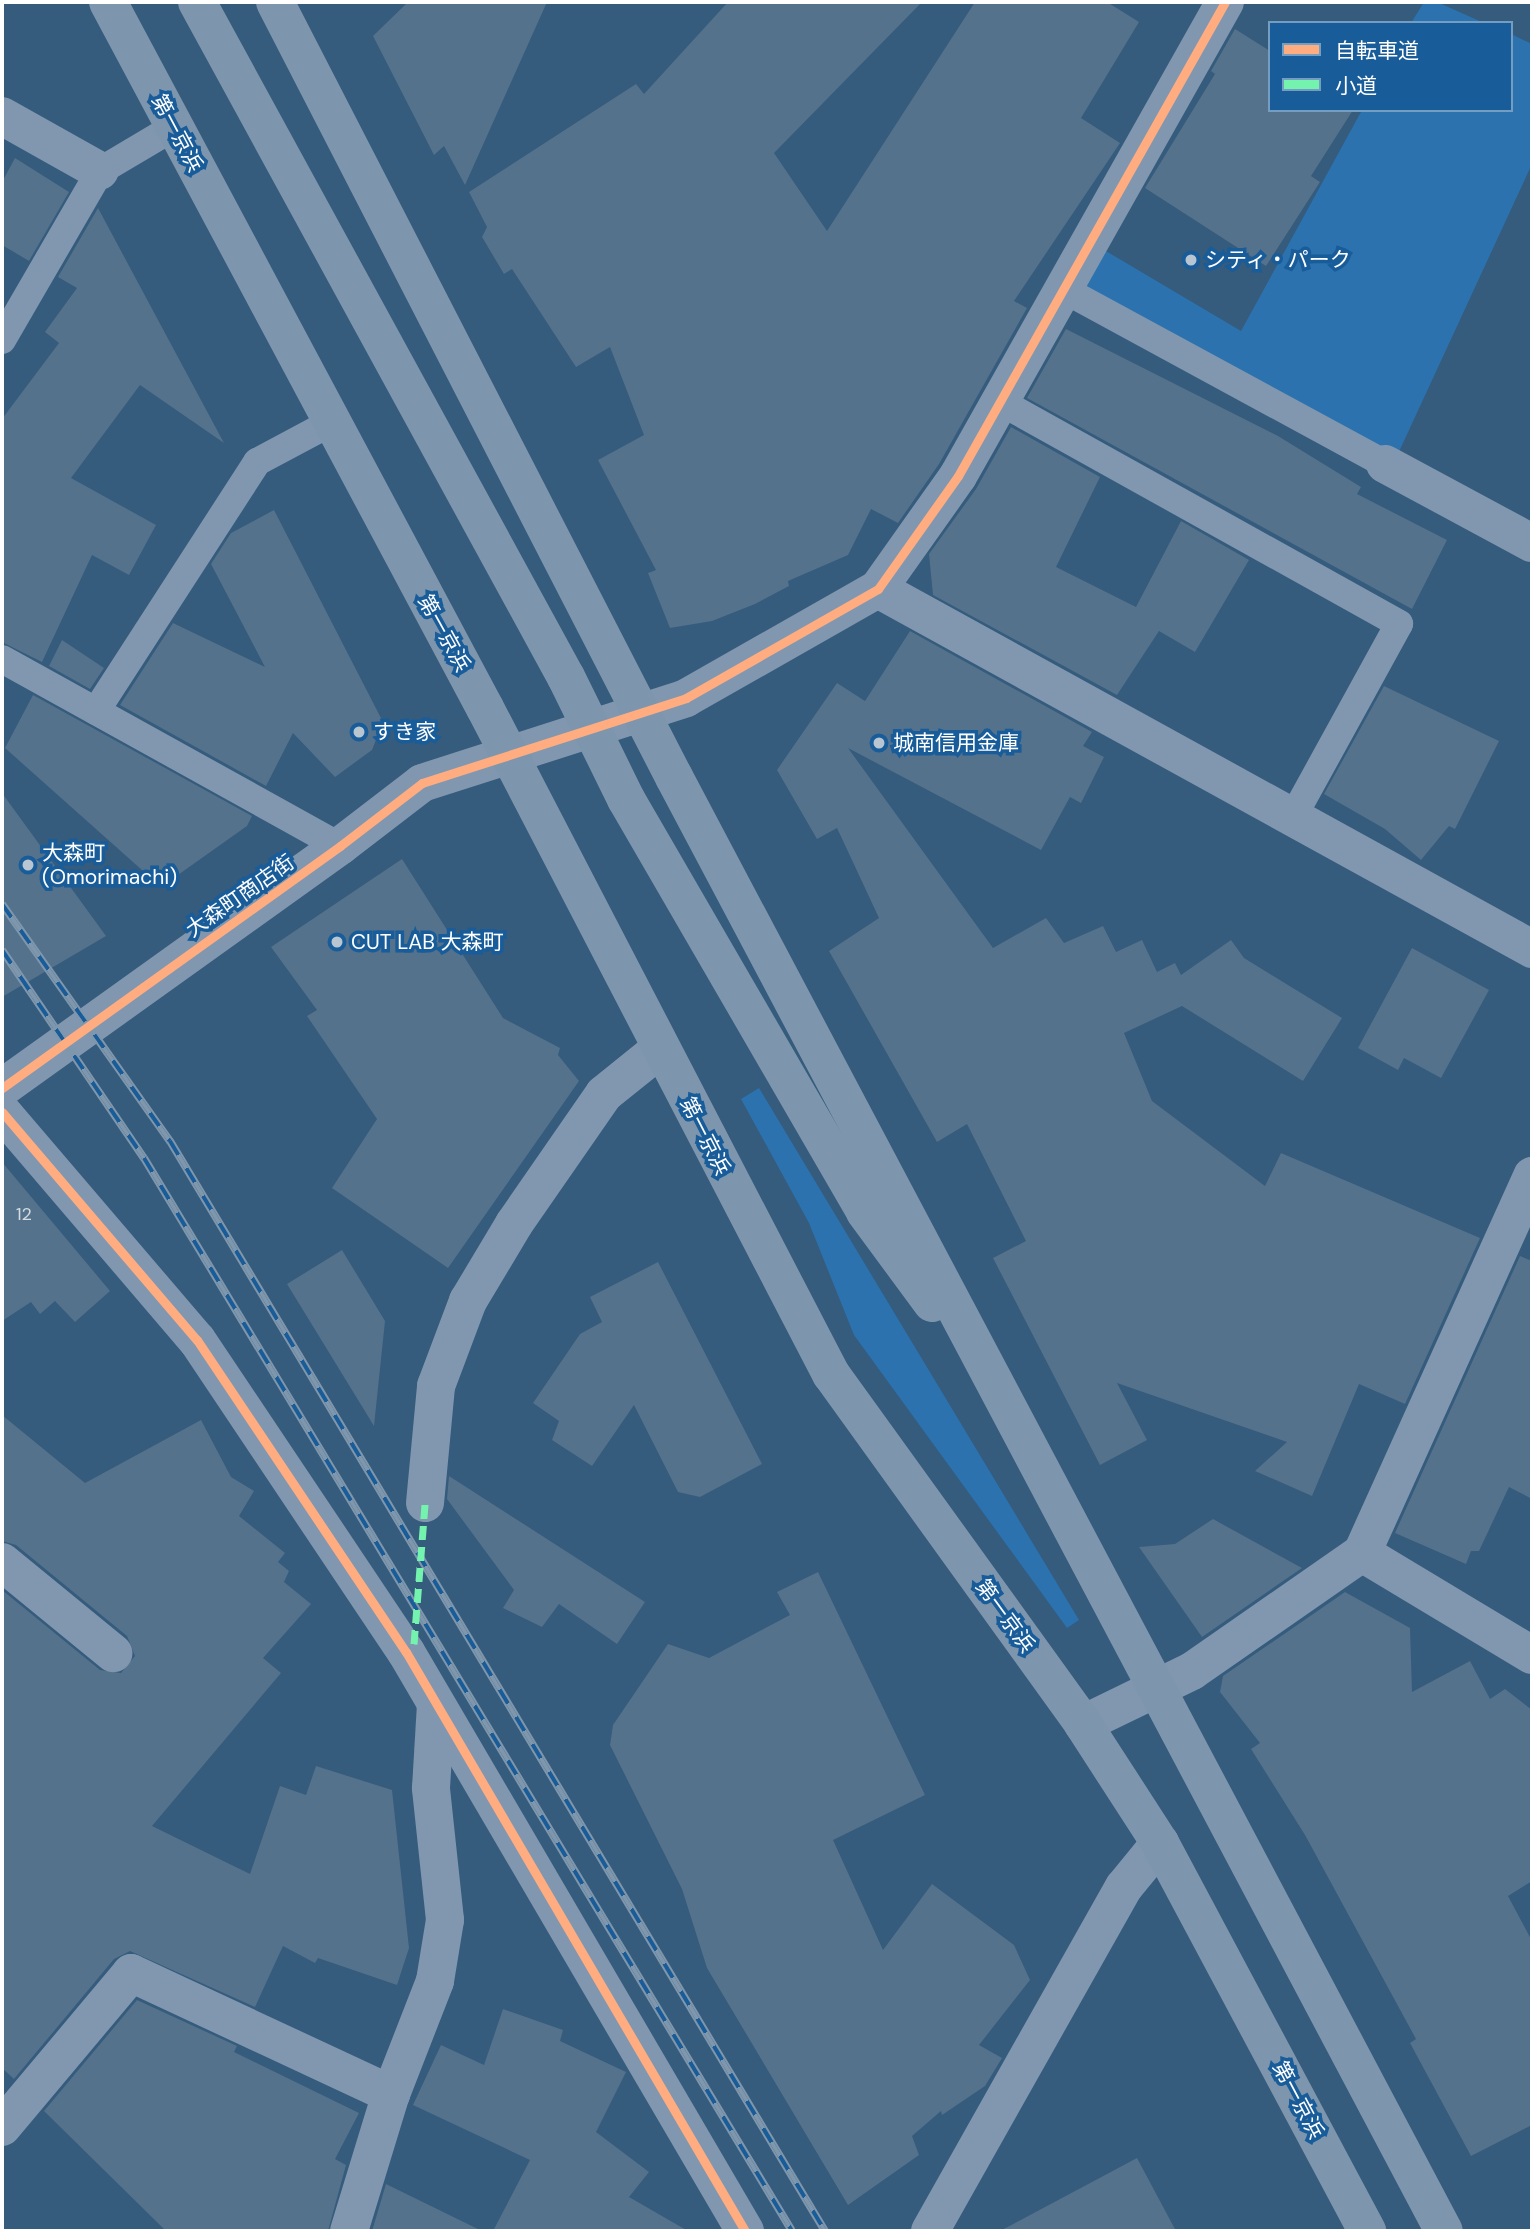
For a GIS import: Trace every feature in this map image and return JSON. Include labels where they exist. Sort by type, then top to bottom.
[{"type":"highway","name":"第一京浜","points":[[108,2],[508,756],[831,1374],[1083,1724],[1160,1843],[1367,2231]]},
{"type":"highway","points":[[197,2],[592,729],[626,799],[866,1212],[1000,1396]]},
{"type":"highway","points":[[275,2],[1000,1396],[1444,2231]]},
{"type":"street","points":[[1225,2],[958,477],[878,589],[1532,949]]},
{"type":"street","points":[[2,116],[100,171]]},
{"type":"street","points":[[1385,464],[1532,543]]},
{"type":"street","name":"大森町商店街","points":[[2,1088],[340,846],[422,783],[686,698],[878,589]]},
{"type":"street","points":[[425,1503],[436,1386],[468,1301],[514,1224],[604,1094],[660,1049]]},
{"type":"street","points":[[2,1112],[197,1340],[410,1648],[436,1704],[745,2231]]},
{"type":"street","points":[[1083,1724],[1157,1690],[1362,1553],[1532,1176]]},
{"type":"street","points":[[1362,1553],[1524,1642]]},
{"type":"street","points":[[2,1562],[113,1653]]},
{"type":"street","points":[[349,2231],[391,2094],[435,1981],[445,1920],[431,1788],[436,1704]]},
{"type":"street","points":[[930,2231],[1124,1887],[1160,1843]]},
{"type":"street","points":[[2,2127],[131,1973],[391,2094]]},
{"type":"lane","points":[[2,340],[100,171],[174,127]]},
{"type":"lane","points":[[1063,289],[1385,464]]},
{"type":"lane","points":[[999,401],[1399,624],[1293,817]]},
{"type":"lane","points":[[96,711],[257,462],[330,423]]},
{"type":"lane","points":[[2,659],[340,846]]},
{"type":"shaded area","points":[[1424,2],[1437,2],[1480,21],[1412,21]]},
{"type":"shaded area","points":[[1513,35],[1532,44],[1532,164],[1397,456],[1063,289],[1089,241],[1241,331],[1361,112],[1513,112]]},
{"type":"shaded area","points":[[759,1088],[1079,1620],[1067,1628],[854,1335],[809,1223],[741,1099]]},
{"type":"building","points":[[408,2],[547,2],[465,185],[444,146],[434,155],[373,36]]},
{"type":"building","points":[[728,2],[922,2],[774,153],[827,231],[975,2],[1107,2],[1139,22],[1081,118],[1120,143],[1014,301],[1027,308],[939,464],[898,523],[871,509],[848,555],[788,581],[789,586],[755,604],[712,621],[670,628],[648,573],[656,570],[598,460],[644,435],[610,347],[576,367],[512,269],[504,274],[482,237],[487,227],[469,192],[636,84],[644,94]]},
{"type":"building","points":[[1235,29],[1268,50],[1268,112],[1352,112],[1311,176],[1320,182],[1266,266],[1145,188],[1215,74],[1211,71]]},
{"type":"building","points":[[15,158],[69,192],[29,261],[2,245],[2,182]]},
{"type":"building","points":[[98,208],[224,443],[140,385],[71,478],[156,525],[129,575],[92,555],[42,662],[2,642],[2,419],[59,343],[45,332],[77,288],[58,277]]},
{"type":"building","points":[[1066,329],[1278,436],[1361,487],[1357,494],[1447,540],[1412,609],[1027,398]]},
{"type":"building","points":[[1011,427],[1100,477],[1056,567],[1136,607],[1181,521],[1249,560],[1195,652],[1159,631],[1117,695],[933,595],[929,554],[976,489]]},
{"type":"building","points":[[274,510],[383,722],[372,750],[335,777],[293,733],[266,786],[120,705],[173,623],[265,667],[211,564],[231,533]]},
{"type":"building","points":[[910,631],[1092,732],[1083,746],[1104,757],[1081,803],[1070,797],[1041,850],[848,748],[993,948],[1046,918],[1064,943],[1103,926],[1116,952],[1142,940],[1157,972],[1175,963],[1181,975],[1231,940],[1244,958],[1342,1018],[1303,1081],[1182,1006],[1124,1033],[1152,1101],[1265,1186],[1281,1153],[1480,1238],[1405,1404],[1359,1384],[1312,1496],[1255,1471],[1287,1442],[1117,1383],[1147,1440],[1100,1465],[993,1258],[1026,1241],[967,1124],[937,1142],[829,951],[879,918],[837,828],[817,839],[777,770],[837,683],[865,701]]},
{"type":"building","points":[[62,640],[104,668],[90,689],[49,666]]},
{"type":"building","points":[[1384,686],[1499,741],[1455,829],[1449,826],[1421,860],[1385,829],[1324,794]]},
{"type":"building","points":[[33,695],[252,816],[247,826],[161,887],[5,748]]},
{"type":"building","name":"大森町 (Omorimachi)","points":[[2,793],[106,936],[2,997]]},
{"type":"building","points":[[402,859],[503,1018],[560,1048],[558,1055],[579,1081],[448,1268],[332,1188],[377,1119],[307,1016],[317,1010],[271,947]]},
{"type":"building","points":[[1412,948],[1489,990],[1441,1078],[1404,1058],[1398,1070],[1358,1048]]},
{"type":"building","points":[[2,1162],[110,1291],[75,1322],[55,1301],[40,1314],[31,1302],[2,1321]]},
{"type":"building","points":[[342,1250],[385,1321],[374,1426],[287,1284]]},
{"type":"building","points":[[1520,1256],[1532,1261],[1532,1499],[1509,1487],[1479,1551],[1471,1551],[1466,1564],[1395,1533]]},
{"type":"building","points":[[658,1262],[762,1464],[700,1497],[678,1492],[634,1405],[592,1466],[552,1440],[559,1421],[533,1403],[580,1334],[602,1322],[590,1297]]},
{"type":"building","points":[[2,1415],[85,1483],[201,1420],[231,1477],[254,1491],[239,1516],[285,1553],[278,1562],[289,1571],[284,1582],[311,1604],[263,1658],[281,1673],[152,1826],[250,1874],[280,1786],[306,1795],[316,1766],[392,1790],[409,1948],[397,1985],[318,1958],[315,1963],[283,1946],[255,2007],[130,1951],[114,1959],[14,2079],[2,2068],[2,1590],[100,1670],[121,1673],[135,1656],[127,1636],[16,1545],[2,1541]]},
{"type":"building","points":[[449,1476],[645,1602],[617,1644],[559,1604],[542,1627],[503,1608],[514,1590],[447,1499]]},
{"type":"building","points":[[1213,1519],[1302,1568],[1202,1637],[1139,1547],[1175,1544]]},
{"type":"building","points":[[818,1572],[925,1795],[833,1840],[883,1950],[932,1884],[1014,1945],[1030,1980],[979,2045],[1002,2058],[985,2086],[942,2115],[941,2111],[912,2136],[919,2155],[848,2205],[707,1968],[682,1889],[610,1745],[613,1725],[668,1644],[709,1658],[790,1615],[777,1592]]},
{"type":"building","points":[[1345,1592],[1410,1628],[1412,1692],[1470,1661],[1490,1699],[1505,1689],[1532,1710],[1532,1881],[1508,1896],[1532,1941],[1532,2125],[1471,2156],[1410,2043],[1416,2039],[1305,1835],[1251,1749],[1260,1743],[1220,1692],[1223,1676]]},
{"type":"building","points":[[137,2000],[237,2046],[234,2052],[359,2113],[335,2159],[346,2165],[328,2231],[166,2231],[44,2111]]},
{"type":"building","points":[[503,2009],[563,2030],[560,2041],[626,2072],[596,2132],[649,2172],[629,2197],[688,2231],[493,2231],[530,2160],[413,2105],[441,2045],[484,2065]]},
{"type":"building","points":[[1137,2158],[1176,2231],[1000,2231]]},
{"type":"building","points":[[386,2184],[482,2231],[372,2231]]},
{"type":"railway","points":[[2,904],[170,1141],[825,2231]]},
{"type":"railway","points":[[2,950],[144,1158],[792,2231]]},
{"type":"marked path","points":[[414,1644],[425,1503]]},
{"type":"cycle path","points":[[2,1088],[340,846],[422,783],[686,698],[878,589],[958,476],[1225,2]]},
{"type":"cycle path","points":[[2,1112],[197,1340],[406,1652],[745,2231]]},
{"type":"place","name":"シティ・パーク","points":[[1191,260]]},
{"type":"place","name":"すき家","points":[[359,732]]},
{"type":"place","name":"城南信用金庫","points":[[879,743]]},
{"type":"place","name":"大森町 (Omorimachi)","points":[[28,865]]},
{"type":"place","name":"CUT LAB 大森町","points":[[337,942]]}]
